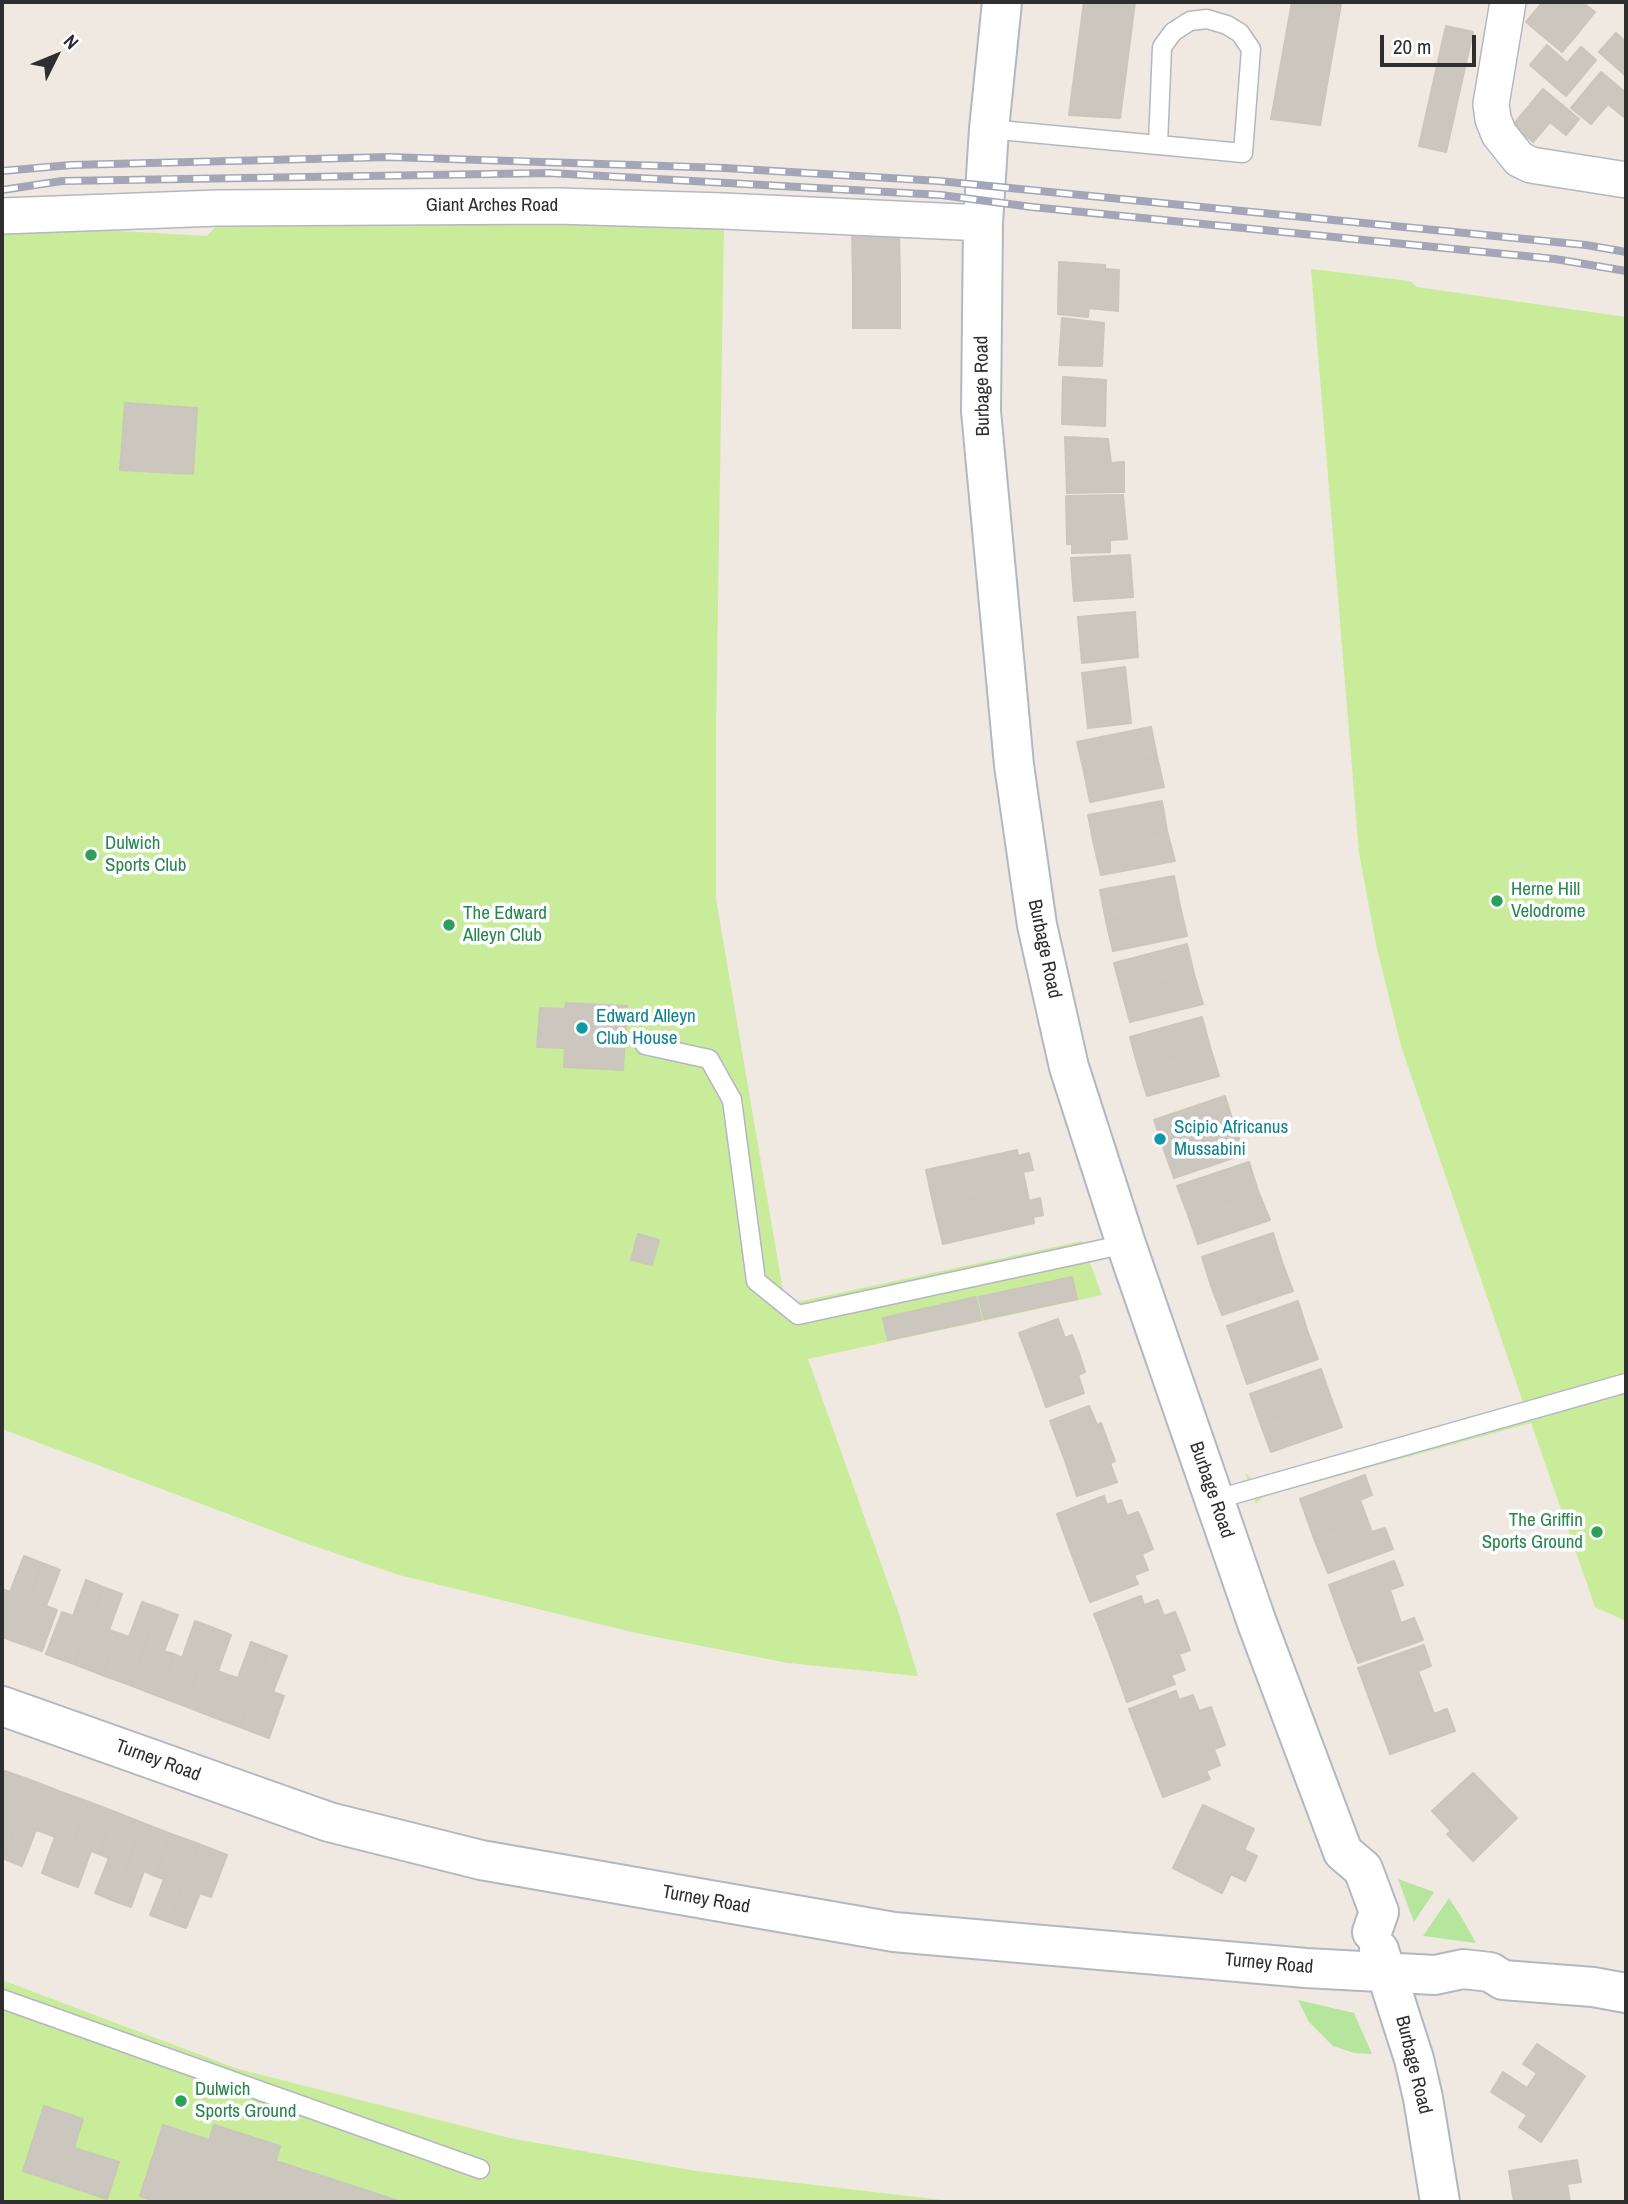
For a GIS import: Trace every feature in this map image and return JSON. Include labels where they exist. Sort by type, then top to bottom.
[{"type":"street","name":"Burbage Road","points":[[1002,2],[983,223],[981,411],[1014,765],[1037,925],[1069,1067],[1126,1244],[1214,1500],[1343,1852],[1363,1869],[1379,1912],[1372,1932],[1408,2037],[1423,2098],[1440,2202]]},
{"type":"street","points":[[1508,2],[1491,104],[1499,134],[1519,159],[1531,165],[1626,180]]},
{"type":"street","name":"Giant Arches Road","points":[[2,216],[219,208],[543,206],[983,223]]},
{"type":"street","name":"Turney Road","points":[[2,1706],[329,1822],[481,1860],[894,1933],[1306,1968],[1435,1975],[1463,1993],[1494,1993],[1503,1980],[1593,1987],[1626,1993]]},
{"type":"lane","points":[[989,129],[1243,153],[1251,49],[1240,33],[1227,25],[1207,19],[1191,21],[1173,32],[1163,47],[1158,144]]},
{"type":"lane","points":[[645,1045],[709,1059],[732,1100],[756,1281],[798,1315],[1126,1244]]},
{"type":"lane","points":[[1214,1500],[1626,1383]]},
{"type":"lane","points":[[2,1999],[480,2169]]},
{"type":"green space","name":"The Edward Alleyn Club","points":[[222,220],[724,223],[716,899],[783,1291],[797,1302],[1082,1241],[1102,1295],[808,1359],[899,1614],[918,1676],[788,1663],[636,1633],[399,1575],[308,1544],[2,1429],[2,229],[68,228],[207,236]]},
{"type":"green space","name":"Herne Hill Velodrome","points":[[1311,269],[1410,281],[1417,287],[1626,317],[1626,1621],[1595,1607],[1531,1423],[1262,1497],[1256,1504],[1245,1472],[1251,1479],[1255,1479],[1524,1405],[1401,1046],[1377,949],[1359,853]]},
{"type":"green space","points":[[1398,1879],[1434,1892],[1414,1922]]},
{"type":"green space","points":[[1449,1898],[1463,1920],[1476,1943],[1423,1936]]},
{"type":"green space","name":"Dulwich Sports Ground","points":[[2,1980],[238,2069],[514,2139],[696,2171],[959,2202],[2,2202]]},
{"type":"green space","points":[[1298,2000],[1354,2013],[1372,2054],[1354,2053],[1333,2046],[1309,2022]]},
{"type":"building","points":[[1084,2],[1135,2],[1120,118],[1069,115]]},
{"type":"building","points":[[1292,2],[1341,4],[1320,125],[1271,119]]},
{"type":"building","points":[[1543,2],[1582,2],[1595,12],[1579,32]]},
{"type":"building","points":[[1543,2],[1579,32],[1562,52],[1526,22]]},
{"type":"building","points":[[1446,26],[1473,32],[1446,152],[1419,146]]},
{"type":"building","points":[[1616,33],[1626,42],[1626,76],[1599,52]]},
{"type":"building","points":[[1547,45],[1567,63],[1581,47],[1596,60],[1566,96],[1530,65]]},
{"type":"building","points":[[1601,72],[1626,93],[1626,114],[1624,117],[1608,104],[1591,124],[1571,108]]},
{"type":"building","points":[[1543,89],[1579,119],[1566,135],[1550,122],[1533,142],[1513,125]]},
{"type":"building","points":[[852,230],[899,231],[900,279],[853,280]]},
{"type":"building","points":[[1059,262],[1105,265],[1105,269],[1119,270],[1118,311],[1089,308],[1088,317],[1058,314]]},
{"type":"building","points":[[900,279],[900,328],[853,328],[853,280]]},
{"type":"building","points":[[1062,318],[1104,323],[1102,366],[1059,365]]},
{"type":"building","points":[[1063,377],[1106,380],[1105,426],[1062,424]]},
{"type":"building","points":[[125,403],[197,408],[193,474],[120,470]]},
{"type":"building","points":[[1065,437],[1108,439],[1111,463],[1124,462],[1124,492],[1067,493]]},
{"type":"building","points":[[1123,495],[1127,539],[1110,540],[1110,552],[1072,553],[1072,544],[1067,544],[1066,496]]},
{"type":"building","points":[[1130,555],[1133,597],[1074,601],[1071,558]]},
{"type":"building","points":[[1135,612],[1138,657],[1082,663],[1078,617]]},
{"type":"building","points":[[1125,667],[1131,723],[1088,728],[1082,673]]},
{"type":"building","points":[[1151,727],[1157,757],[1084,772],[1077,742]]},
{"type":"building","points":[[1157,757],[1164,787],[1090,802],[1084,772]]},
{"type":"building","points":[[1162,801],[1167,831],[1094,845],[1088,815]]},
{"type":"building","points":[[1167,831],[1175,861],[1101,875],[1094,845]]},
{"type":"building","points":[[1174,876],[1180,906],[1106,921],[1100,890]]},
{"type":"building","points":[[1180,906],[1187,936],[1113,951],[1106,921]]},
{"type":"building","points":[[1187,944],[1194,974],[1122,993],[1114,963]]},
{"type":"building","points":[[1194,974],[1203,1004],[1130,1022],[1122,993]]},
{"type":"building","name":"Edward Alleyn Club House","points":[[566,1003],[627,1006],[623,1070],[564,1067],[565,1048],[537,1047],[540,1008],[565,1009]]},
{"type":"building","points":[[1202,1017],[1210,1047],[1138,1067],[1130,1037]]},
{"type":"building","points":[[1210,1047],[1219,1076],[1147,1096],[1138,1067]]},
{"type":"building","points":[[1225,1096],[1234,1125],[1164,1150],[1154,1120]]},
{"type":"building","points":[[1234,1125],[1245,1154],[1174,1178],[1164,1150]]},
{"type":"building","points":[[1017,1150],[1018,1156],[1029,1153],[1033,1170],[1023,1172],[1026,1186],[934,1207],[926,1170]]},
{"type":"building","points":[[1249,1162],[1258,1191],[1188,1215],[1177,1186]]},
{"type":"building","points":[[1026,1186],[1029,1201],[1040,1198],[1043,1215],[1033,1217],[1034,1223],[943,1244],[934,1207]]},
{"type":"building","points":[[1258,1191],[1270,1220],[1198,1244],[1188,1215]]},
{"type":"building","points":[[1273,1233],[1282,1262],[1211,1286],[1202,1257]]},
{"type":"building","points":[[638,1234],[659,1240],[652,1265],[631,1260]]},
{"type":"building","points":[[1282,1262],[1293,1291],[1222,1315],[1211,1286]]},
{"type":"building","points":[[1072,1277],[1077,1299],[984,1319],[979,1297]]},
{"type":"building","points":[[976,1297],[981,1320],[888,1340],[883,1318]]},
{"type":"building","points":[[1298,1301],[1307,1330],[1237,1355],[1227,1326]]},
{"type":"building","points":[[1058,1319],[1065,1338],[1072,1335],[1079,1353],[1033,1370],[1019,1333]]},
{"type":"building","points":[[1307,1330],[1318,1359],[1247,1384],[1237,1355]]},
{"type":"building","points":[[1079,1353],[1085,1372],[1078,1375],[1084,1393],[1046,1407],[1033,1370]]},
{"type":"building","points":[[1321,1369],[1331,1398],[1260,1423],[1250,1394]]},
{"type":"building","points":[[1331,1398],[1342,1427],[1271,1452],[1260,1423]]},
{"type":"building","points":[[1089,1406],[1097,1425],[1101,1423],[1108,1442],[1064,1458],[1050,1421]]},
{"type":"building","points":[[1108,1442],[1115,1461],[1110,1463],[1117,1482],[1077,1496],[1064,1458]]},
{"type":"building","points":[[1365,1475],[1372,1495],[1360,1500],[1366,1516],[1313,1536],[1300,1499]]},
{"type":"building","points":[[1104,1496],[1107,1505],[1121,1500],[1127,1516],[1138,1512],[1146,1531],[1073,1558],[1057,1514]]},
{"type":"building","points":[[1366,1516],[1372,1532],[1385,1528],[1393,1549],[1328,1573],[1313,1536]]},
{"type":"building","points":[[1146,1531],[1153,1549],[1142,1554],[1148,1570],[1134,1575],[1138,1584],[1090,1602],[1073,1558]]},
{"type":"building","points":[[24,1556],[42,1563],[13,1641],[2,1637],[2,1589],[10,1592]]},
{"type":"building","points":[[1394,1561],[1403,1585],[1390,1590],[1395,1605],[1343,1624],[1329,1585]]},
{"type":"building","points":[[42,1563],[60,1570],[46,1606],[57,1610],[42,1651],[13,1641]]},
{"type":"building","points":[[86,1580],[103,1587],[74,1664],[46,1654],[62,1612],[73,1616]]},
{"type":"building","points":[[103,1587],[122,1594],[109,1630],[118,1633],[102,1675],[74,1664]]},
{"type":"building","points":[[1141,1596],[1144,1605],[1158,1600],[1164,1616],[1175,1612],[1183,1631],[1111,1658],[1094,1614]]},
{"type":"building","points":[[142,1602],[159,1608],[130,1685],[102,1675],[118,1633],[129,1637]]},
{"type":"building","points":[[1395,1605],[1401,1623],[1414,1618],[1423,1640],[1358,1663],[1343,1624]]},
{"type":"building","points":[[159,1608],[178,1615],[164,1651],[174,1654],[158,1696],[130,1685]]},
{"type":"building","points":[[195,1621],[214,1628],[185,1706],[158,1696],[174,1654],[182,1658]]},
{"type":"building","points":[[214,1628],[231,1635],[218,1671],[228,1675],[213,1717],[185,1706]]},
{"type":"building","points":[[1183,1631],[1190,1650],[1179,1654],[1185,1670],[1171,1675],[1175,1684],[1127,1702],[1111,1658]]},
{"type":"building","points":[[251,1642],[269,1649],[240,1727],[213,1717],[228,1675],[238,1678]]},
{"type":"building","points":[[1424,1645],[1431,1666],[1418,1671],[1426,1692],[1374,1711],[1358,1668]]},
{"type":"building","points":[[269,1649],[287,1656],[273,1692],[284,1696],[269,1738],[240,1727]]},
{"type":"building","points":[[1176,1691],[1179,1700],[1193,1695],[1199,1711],[1211,1707],[1218,1726],[1146,1753],[1129,1709]]},
{"type":"building","points":[[1426,1692],[1434,1714],[1447,1709],[1455,1731],[1390,1754],[1374,1711]]},
{"type":"building","points":[[1218,1726],[1225,1745],[1214,1749],[1220,1765],[1206,1771],[1210,1779],[1163,1797],[1146,1753]]},
{"type":"building","points":[[5,1771],[33,1781],[4,1859],[2,1778]]},
{"type":"building","points":[[1473,1773],[1517,1818],[1473,1861],[1447,1834],[1451,1831],[1432,1811]]},
{"type":"building","points":[[33,1781],[61,1792],[45,1833],[36,1830],[22,1866],[4,1859]]},
{"type":"building","points":[[61,1792],[89,1802],[59,1880],[42,1873],[55,1837],[45,1833]]},
{"type":"building","points":[[89,1802],[115,1812],[99,1854],[91,1851],[78,1887],[59,1880]]},
{"type":"building","points":[[1203,1805],[1254,1829],[1244,1850],[1257,1856],[1245,1881],[1231,1874],[1222,1893],[1173,1868]]},
{"type":"building","points":[[115,1812],[143,1823],[114,1901],[95,1893],[109,1858],[99,1854]]},
{"type":"building","points":[[143,1823],[171,1834],[155,1876],[144,1871],[131,1907],[114,1901]]},
{"type":"building","points":[[171,1834],[199,1844],[169,1922],[150,1915],[164,1879],[155,1876]]},
{"type":"building","points":[[199,1844],[227,1855],[211,1897],[200,1893],[186,1928],[169,1922]]},
{"type":"building","points":[[1537,2044],[1585,2076],[1541,2142],[1519,2127],[1527,2115],[1491,2092],[1503,2072],[1527,2088],[1537,2073],[1523,2064]]},
{"type":"building","points":[[44,2106],[83,2119],[74,2148],[119,2162],[107,2199],[23,2171]]},
{"type":"building","points":[[163,2125],[209,2140],[214,2125],[280,2146],[276,2161],[402,2202],[158,2202],[140,2196]]},
{"type":"building","points":[[1577,2160],[1581,2182],[1567,2184],[1570,2202],[1514,2202],[1509,2171]]},
{"type":"railway","points":[[2,171],[71,165],[389,157],[725,168],[939,181],[1586,245],[1626,252]]},
{"type":"railway","points":[[2,190],[62,181],[550,173],[941,195],[1032,207],[1555,259],[1626,271]]},
{"type":"place","name":"Dulwich Sports Club","points":[[91,855]]},
{"type":"place","name":"Herne Hill Velodrome","points":[[1497,901]]},
{"type":"place","name":"The Edward Alleyn Club","points":[[449,925]]},
{"type":"place","name":"Edward Alleyn Club House","points":[[582,1028]]},
{"type":"place","name":"Scipio Africanus Mussabini","points":[[1160,1139]]},
{"type":"place","name":"The Griffin Sports Ground","points":[[1597,1532]]},
{"type":"place","name":"Dulwich Sports Ground","points":[[181,2101]]}]
